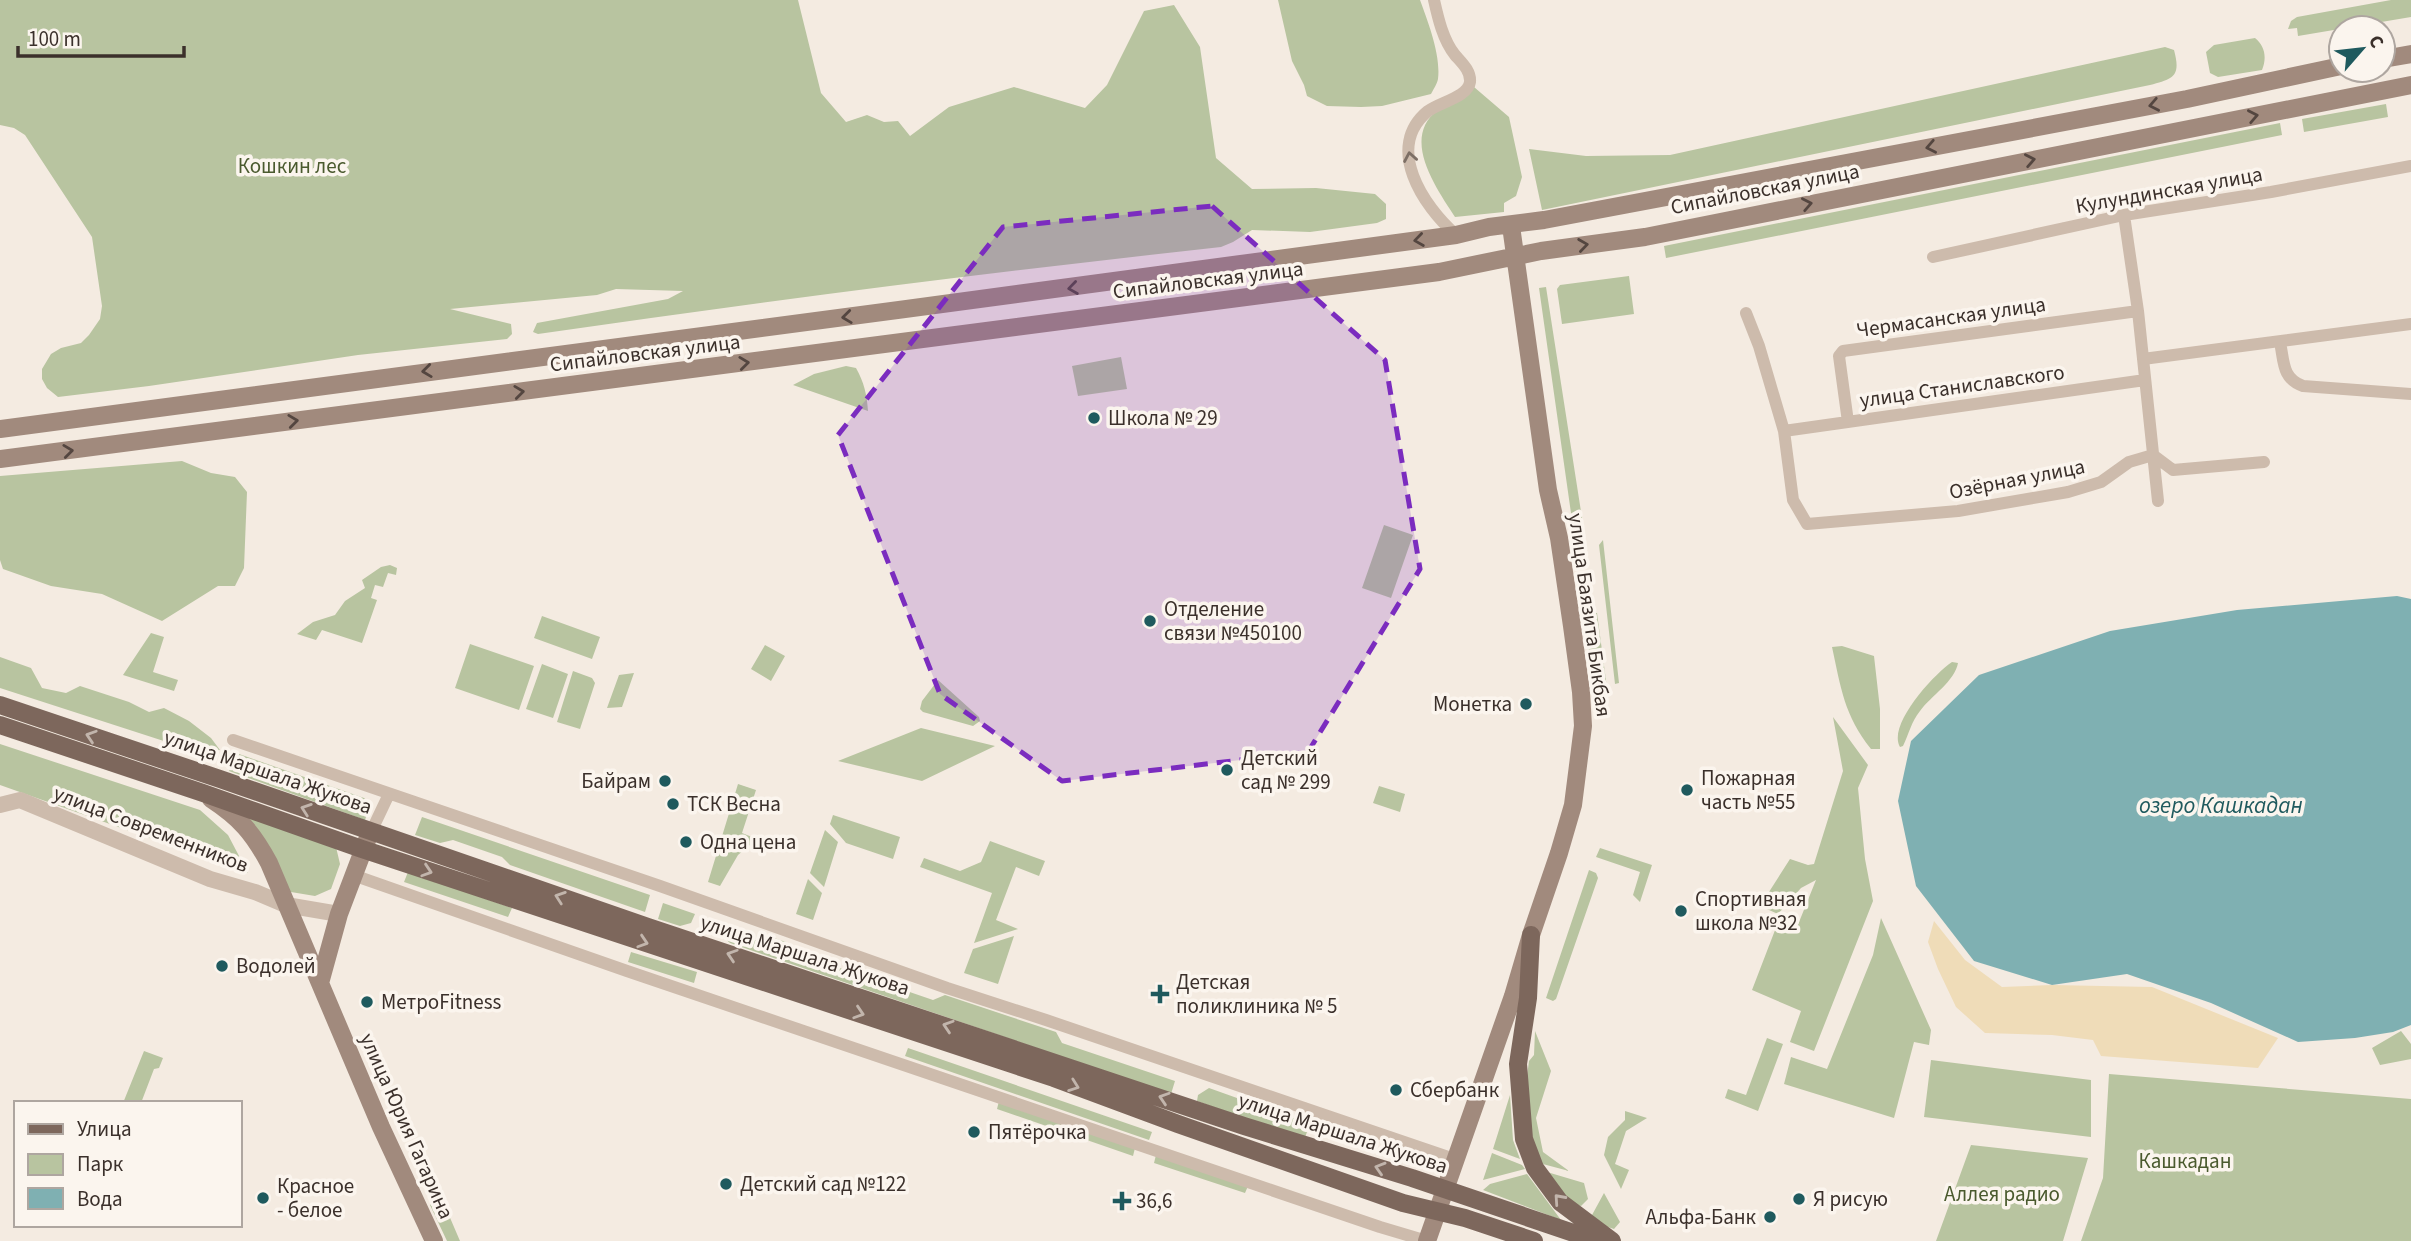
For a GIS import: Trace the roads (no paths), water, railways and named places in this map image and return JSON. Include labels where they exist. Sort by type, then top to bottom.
[{"type":"main road","name":"Сипайловская улица","points":[[0,429],[1456,235],[2187,99],[2327,69]]},
{"type":"main road","name":"Сипайловская улица","points":[[0,459],[1438,272],[1541,251],[1645,237],[2411,85]]},
{"type":"main road","points":[[2187,99],[2195,105],[2196,111],[2190,128]]},
{"type":"main road","name":"улица Баязита Бикбая","points":[[1427,1241],[1513,996],[1573,805],[1583,726],[1570,613],[1559,538],[1548,490],[1511,226]]},
{"type":"main road","name":"улица Маршала Жукова","points":[[0,705],[648,927],[1597,1241]]},
{"type":"main road","name":"улица Маршала Жукова","points":[[0,725],[362,849],[1041,1074],[1403,1203],[1465,1218],[1534,1241]]},
{"type":"main road","name":"улица Юрия Гагарина","points":[[202,793],[243,822],[255,837],[269,863],[381,1127],[434,1241]]},
{"type":"main road","points":[[320,983],[339,914],[370,832]]},
{"type":"main road","points":[[1531,935],[1528,998],[1518,1064],[1524,1139],[1535,1168],[1560,1202],[1612,1241]]},
{"type":"street","points":[[1434,0],[1448,45],[1471,78],[1464,94],[1429,111],[1414,127],[1408,143],[1409,159],[1422,194],[1437,217],[1456,235]]},
{"type":"street","name":"Кулундинская улица","points":[[1934,257],[2124,215],[2411,166]]},
{"type":"street","points":[[2124,215],[2158,501]]},
{"type":"street","name":"Чермасанская улица","points":[[1848,422],[1839,356],[1843,351],[2137,310]]},
{"type":"street","points":[[1746,313],[1759,346],[1784,431]]},
{"type":"street","points":[[2143,359],[2411,324]]},
{"type":"street","points":[[2280,342],[2287,376],[2295,383],[2303,386],[2411,394]]},
{"type":"street","name":"улица Станиславского","points":[[1784,431],[2145,380]]},
{"type":"street","name":"Озёрная улица","points":[[1784,431],[1793,500],[1807,524],[1958,511],[2068,492],[2101,482],[2129,462],[2153,455]]},
{"type":"street","points":[[2153,455],[2173,470],[2264,462]]},
{"type":"street","points":[[233,740],[660,886],[947,988],[1454,1159]]},
{"type":"street","points":[[370,832],[389,794]]},
{"type":"street","name":"улица Современников","points":[[0,805],[20,800],[210,879],[255,892],[286,905],[339,914]]},
{"type":"street","points":[[353,875],[1427,1241]]},
{"type":"water","name":"озеро Кашкадан","points":[[2397,596],[2411,599],[2411,1025],[2393,1032],[2355,1038],[2298,1042],[2211,1003],[2127,974],[2052,985],[1974,961],[1916,886],[1898,801],[1911,741],[1979,675],[2110,631],[2237,610]]},
{"type":"place","name":"Школа № 29","points":[[1094,418]]},
{"type":"place","name":"Отделение связи №450100","points":[[1150,621]]},
{"type":"place","name":"Монетка","points":[[1526,704]]},
{"type":"place","name":"Детский сад № 299","points":[[1227,770]]},
{"type":"place","name":"Байрам","points":[[665,781]]},
{"type":"place","name":"Пожарная часть №55","points":[[1687,790]]},
{"type":"place","name":"ТСК Весна","points":[[673,804]]},
{"type":"place","name":"Одна цена","points":[[686,842]]},
{"type":"place","name":"Спортивная школа №32","points":[[1681,911]]},
{"type":"place","name":"Водолей","points":[[222,966]]},
{"type":"place","name":"Детская поликлиника № 5","points":[[1160,994]]},
{"type":"place","name":"МетроFitness","points":[[367,1002]]},
{"type":"place","name":"Сбербанк","points":[[1396,1090]]},
{"type":"place","name":"Пятёрочка","points":[[974,1132]]},
{"type":"place","name":"Детский сад №122","points":[[726,1184]]},
{"type":"place","name":"Красное - белое","points":[[263,1198]]},
{"type":"place","name":"Я рисую","points":[[1799,1199]]},
{"type":"place","name":"36,6","points":[[1122,1201]]},
{"type":"place","name":"Альфа-Банк","points":[[1770,1217]]},
{"type":"park label","name":"Кошкин лес","points":[[292,166]]},
{"type":"park label","name":"Кашкадан","points":[[2185,1161]]},
{"type":"park label","name":"Аллея радио","points":[[2002,1194]]}]
